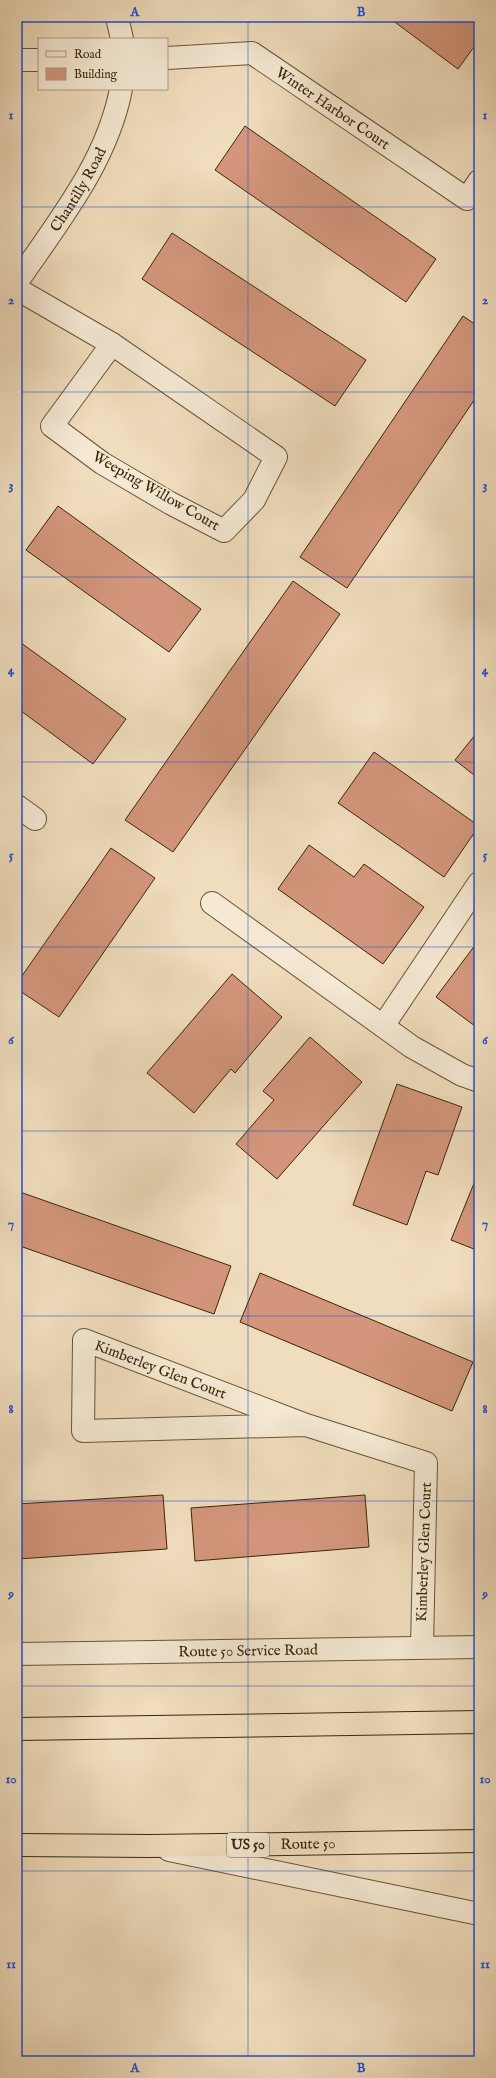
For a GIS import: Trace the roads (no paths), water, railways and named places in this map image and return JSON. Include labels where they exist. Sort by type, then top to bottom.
[{"type":"highway","points":[[17,1729],[479,1722]]},
{"type":"highway","name":"Route 50","points":[[17,1845],[150,1846],[479,1841]]},
{"type":"street","points":[[117,17],[122,38]]},
{"type":"street","name":"Winter Harbor Court","points":[[168,58],[252,53],[467,198],[479,181]]},
{"type":"street","points":[[17,60],[38,60]]},
{"type":"street","name":"Chantilly Road","points":[[17,282],[81,188],[102,150],[118,107],[121,90]]},
{"type":"street","name":"Weeping Willow Court","points":[[17,289],[112,344],[276,457],[254,500],[224,531],[170,503],[102,463],[52,426],[112,344]]},
{"type":"street","points":[[17,806],[35,819]]},
{"type":"street","points":[[383,1026],[479,883]]},
{"type":"street","points":[[212,903],[412,1047],[462,1075],[479,1081]]},
{"type":"street","name":"Kimberley Glen Court","points":[[306,1425],[83,1430],[84,1340],[306,1425],[426,1463],[422,1647]]},
{"type":"street","name":"Route 50 Service Road","points":[[17,1654],[479,1647]]},
{"type":"street","points":[[150,1846],[479,1914]]}]
